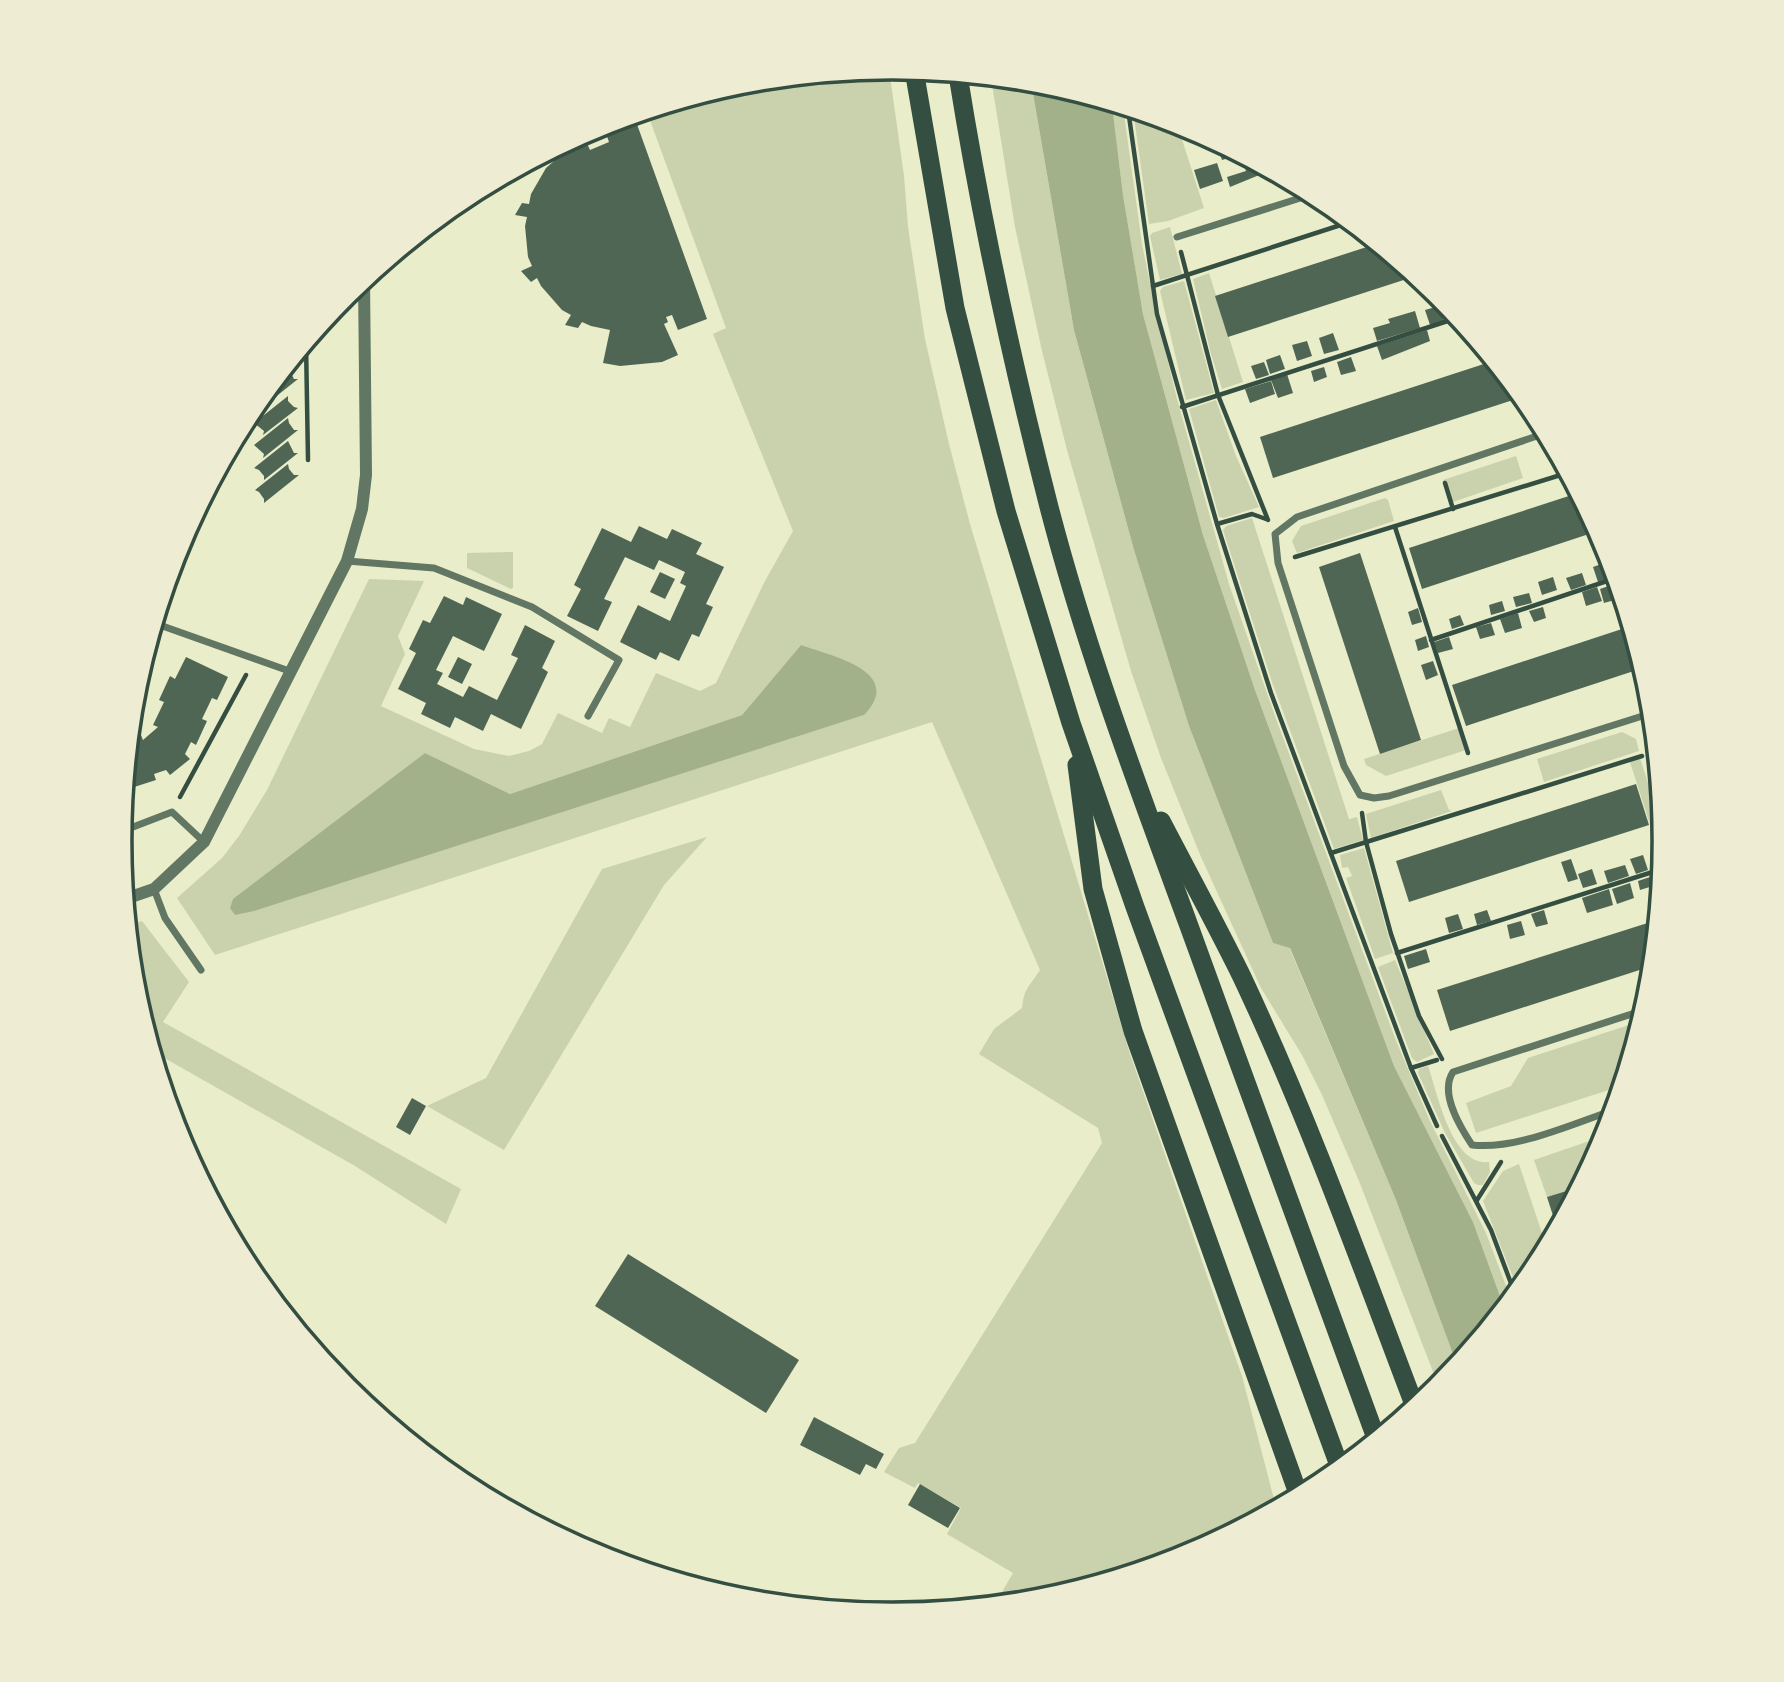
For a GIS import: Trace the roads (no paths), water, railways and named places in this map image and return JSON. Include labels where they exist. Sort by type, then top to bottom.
[{"type":"highway","points":[[916,81],[955,308],[1006,511],[1071,723],[1135,907],[1336,1458]]},
{"type":"highway","points":[[960,84],[985,227],[1048,505],[1122,745],[1373,1429]]},
{"type":"highway","points":[[1071,723],[1093,890],[1133,1031],[1294,1486]]},
{"type":"highway","points":[[1122,745],[1247,989],[1331,1185],[1411,1396]]},
{"type":"street","points":[[1177,237],[1298,198]]},
{"type":"street","points":[[134,896],[154,890],[204,842],[347,561],[362,509],[366,475],[365,293]]},
{"type":"street","points":[[1536,437],[1297,517],[1275,534],[1278,563],[1343,766],[1360,795],[1389,796],[1642,716]]},
{"type":"street","points":[[347,561],[435,568],[532,607],[619,660],[588,716]]},
{"type":"street","points":[[162,627],[292,672]]},
{"type":"street","points":[[132,828],[172,812],[204,842]]},
{"type":"street","points":[[154,890],[165,918],[201,970]]},
{"type":"street","points":[[1601,1115],[1511,1144],[1491,1147],[1472,1145],[1458,1120],[1447,1089],[1448,1079],[1453,1072],[1632,1014]]}]
